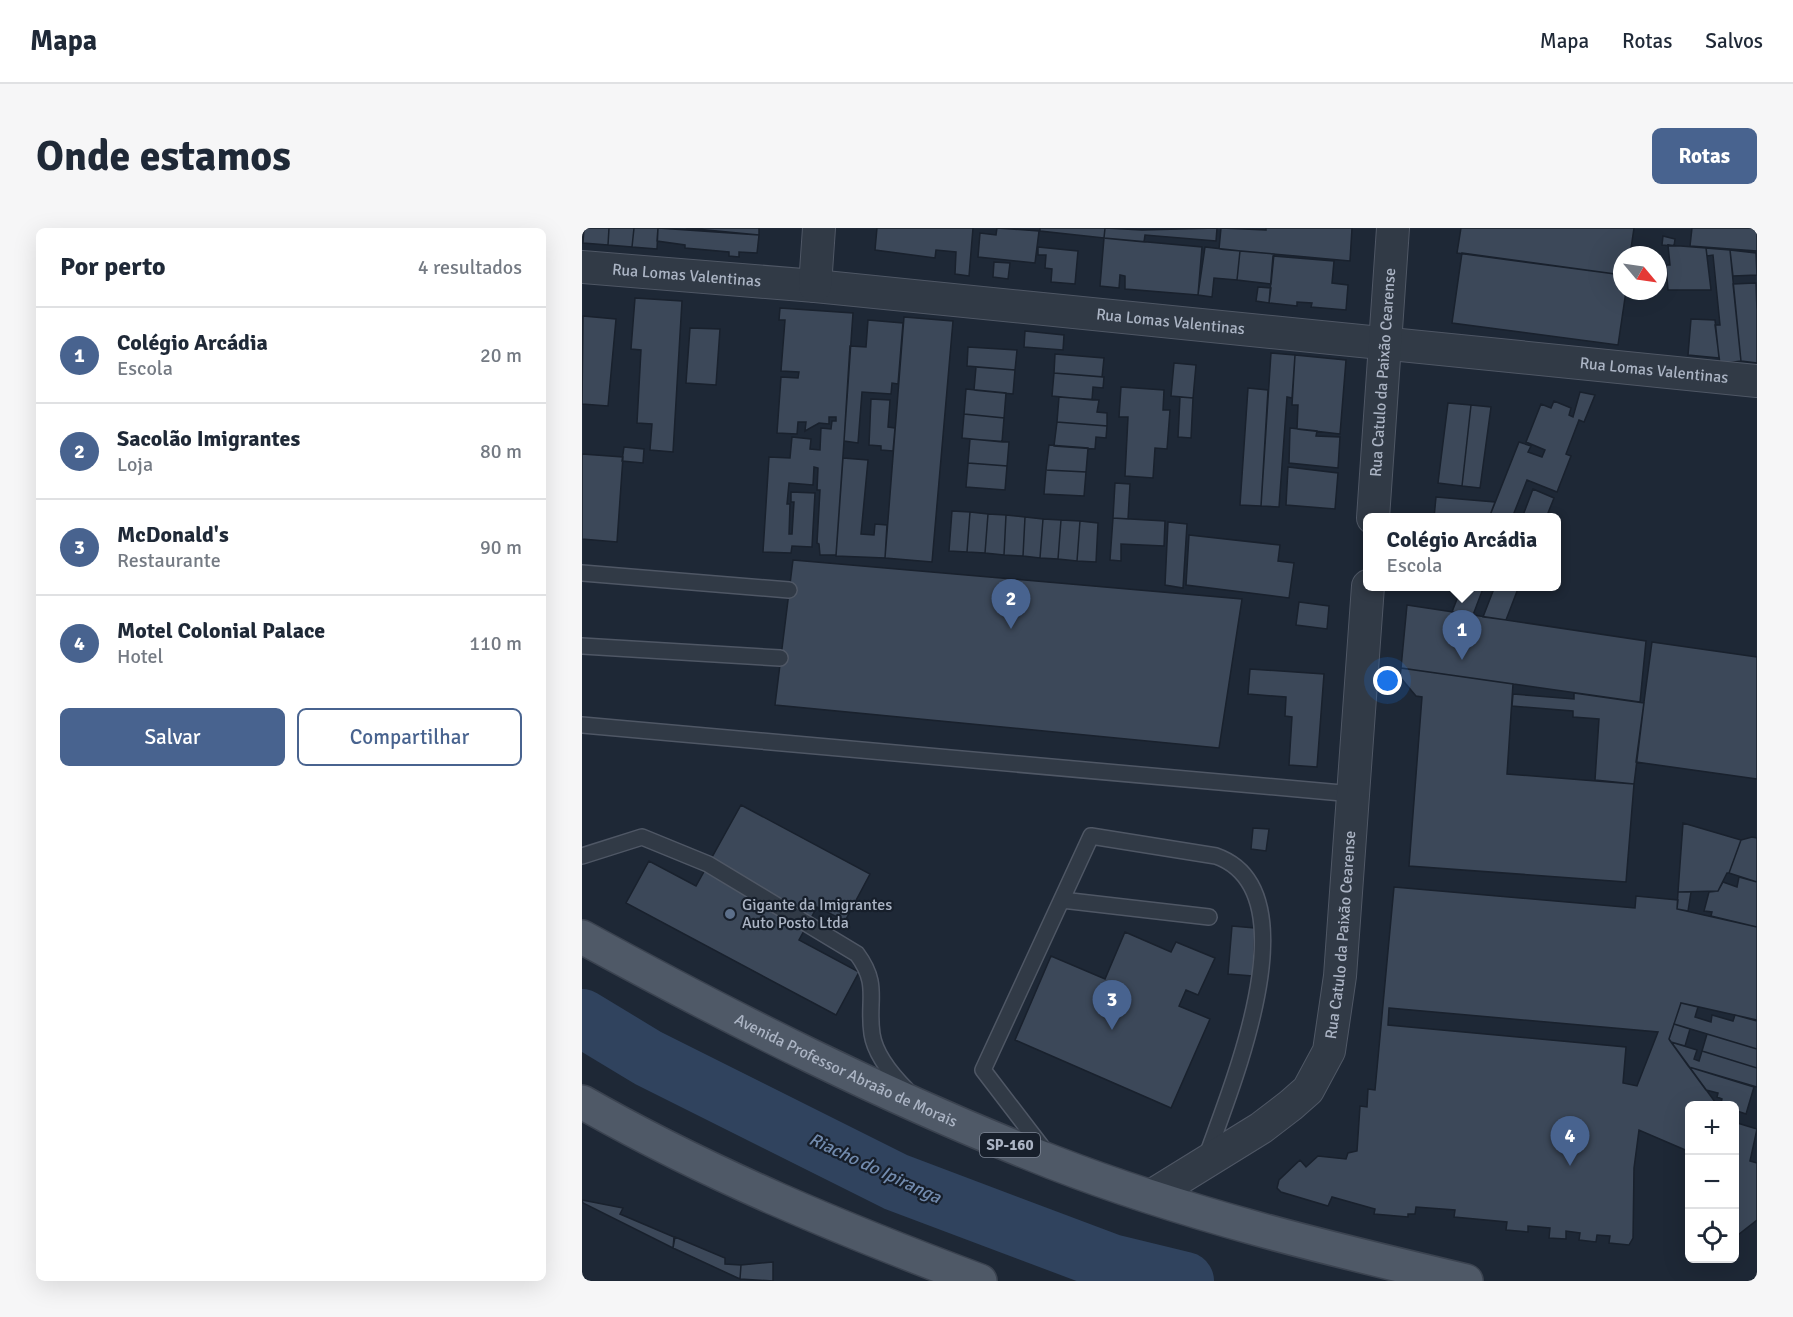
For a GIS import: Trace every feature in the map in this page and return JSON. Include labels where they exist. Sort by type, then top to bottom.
[{"type":"main road","name":"Avenida Professor Abraão de Morais","points":[[582,937],[680,990],[930,1112],[1054,1163],[1151,1196],[1293,1239],[1466,1281]]},
{"type":"main road","points":[[582,1102],[723,1174],[890,1247],[980,1281]]},
{"type":"street","points":[[815,286],[819,228]]},
{"type":"street","name":"Rua Catulo da Paixão Cearense","points":[[1373,513],[1393,228]]},
{"type":"street","name":"Rua Lomas Valentinas","points":[[582,267],[815,286],[1757,381]]},
{"type":"street","name":"Rua Catulo da Paixão Cearense","points":[[1151,1196],[1261,1128],[1308,1090],[1329,1051],[1340,976],[1368,591]]},
{"type":"lane","points":[[582,573],[789,590]]},
{"type":"lane","points":[[582,646],[780,658]]},
{"type":"lane","points":[[582,725],[1353,794]]},
{"type":"lane","points":[[1054,1163],[983,1070],[1091,836],[1216,856],[1228,860],[1250,883],[1262,920],[1263,951],[1257,992],[1240,1058],[1204,1165]]},
{"type":"lane","points":[[582,856],[642,837],[708,864],[857,954],[870,971],[872,1036],[892,1074],[930,1112]]},
{"type":"lane","points":[[1062,900],[1209,917]]},
{"type":"building","points":[[584,228],[609,228],[608,245],[583,243]]},
{"type":"building","points":[[609,228],[634,228],[632,247],[608,245]]},
{"type":"building","points":[[634,228],[658,228],[657,249],[632,247]]},
{"type":"building","points":[[658,228],[759,235],[757,253],[739,252],[739,257],[729,256],[729,252],[685,248],[685,245],[657,241]]},
{"type":"building","points":[[686,228],[759,228],[759,235]]},
{"type":"building","points":[[877,228],[973,228],[969,276],[955,274],[956,252],[936,250],[935,258],[875,250]]},
{"type":"building","points":[[997,228],[1039,231],[1035,263],[978,257],[980,233],[996,235]]},
{"type":"building","points":[[1040,228],[1105,228],[1104,238],[1040,231]]},
{"type":"building","points":[[1105,228],[1142,230],[1217,228],[1216,241],[1145,235],[1144,242],[1104,238]]},
{"type":"building","points":[[1221,228],[1266,230],[1266,228],[1352,228],[1350,261],[1219,249]]},
{"type":"building","points":[[1461,228],[1634,228],[1631,246],[1613,246],[1613,274],[1457,253]]},
{"type":"building","points":[[1692,228],[1757,228],[1757,251],[1690,246]]},
{"type":"building","points":[[1663,236],[1675,239],[1674,246],[1662,245]]},
{"type":"building","points":[[1104,238],[1202,247],[1198,295],[1125,289],[1125,276],[1120,275],[1119,288],[1100,286]]},
{"type":"building","points":[[1668,245],[1706,248],[1711,290],[1668,290],[1667,265],[1670,265]]},
{"type":"building","points":[[1038,247],[1078,251],[1075,284],[1051,282],[1052,269],[1045,268],[1046,255],[1038,255]]},
{"type":"building","points":[[1205,247],[1240,251],[1237,280],[1214,278],[1212,297],[1198,295]]},
{"type":"building","points":[[1706,248],[1730,250],[1741,361],[1720,364],[1715,325],[1720,325],[1713,255],[1707,256]]},
{"type":"building","points":[[1730,250],[1756,253],[1757,275],[1733,276]]},
{"type":"building","points":[[1240,251],[1274,254],[1271,284],[1237,280]]},
{"type":"building","points":[[1462,253],[1613,274],[1613,300],[1625,300],[1618,345],[1452,323]]},
{"type":"building","points":[[1273,256],[1334,261],[1332,283],[1348,285],[1346,310],[1311,307],[1312,303],[1297,302],[1297,306],[1269,303]]},
{"type":"building","points":[[994,262],[1010,263],[1008,279],[993,277]]},
{"type":"building","points":[[1756,283],[1757,363],[1741,361],[1733,284]]},
{"type":"building","points":[[1258,287],[1271,288],[1269,303],[1256,301]]},
{"type":"building","points":[[635,298],[682,301],[673,452],[650,450],[652,424],[637,423],[641,350],[631,349]]},
{"type":"building","points":[[780,308],[853,313],[836,555],[820,555],[817,543],[820,490],[817,490],[818,468],[814,467],[813,485],[789,483],[787,504],[790,504],[789,534],[792,534],[794,502],[791,502],[791,492],[815,493],[812,547],[792,546],[791,553],[763,552],[769,457],[790,458],[792,437],[811,439],[810,449],[820,450],[821,428],[831,429],[832,421],[836,421],[836,417],[829,417],[829,424],[819,423],[805,431],[806,422],[798,422],[797,434],[777,433],[781,377],[798,378],[799,372],[781,371],[785,320],[779,320]]},
{"type":"building","points":[[583,316],[616,319],[608,406],[582,404]]},
{"type":"building","points":[[904,317],[953,321],[932,562],[885,558]]},
{"type":"building","points":[[1691,319],[1715,320],[1719,358],[1688,355]]},
{"type":"building","points":[[868,320],[903,323],[898,384],[892,383],[891,394],[862,392],[858,443],[844,441],[850,346],[866,347]]},
{"type":"building","points":[[690,328],[720,329],[716,385],[686,383]]},
{"type":"building","points":[[1025,331],[1064,335],[1063,350],[1024,347]]},
{"type":"building","points":[[968,347],[1017,350],[1015,370],[967,366]]},
{"type":"building","points":[[1271,353],[1295,355],[1292,398],[1287,397],[1279,507],[1261,506]]},
{"type":"building","points":[[1055,354],[1104,358],[1102,377],[1054,373]]},
{"type":"building","points":[[1295,355],[1346,360],[1340,434],[1297,429],[1298,405],[1292,405]]},
{"type":"building","points":[[1174,363],[1196,365],[1193,398],[1171,396]]},
{"type":"building","points":[[976,367],[1015,370],[1013,394],[974,390]]},
{"type":"building","points":[[1054,373],[1104,377],[1103,388],[1093,387],[1092,400],[1052,396]]},
{"type":"building","points":[[1121,387],[1164,390],[1163,410],[1170,410],[1167,449],[1155,448],[1153,478],[1125,476],[1128,417],[1119,417]]},
{"type":"building","points":[[1248,388],[1268,390],[1261,506],[1240,505]]},
{"type":"building","points":[[966,389],[1006,393],[1004,418],[964,414]]},
{"type":"building","points":[[1580,392],[1595,395],[1584,422],[1579,420],[1566,454],[1571,456],[1557,492],[1527,480],[1514,513],[1491,513],[1519,442],[1531,446],[1528,452],[1542,457],[1545,450],[1526,442],[1541,404],[1551,408],[1554,401],[1571,408],[1569,415],[1573,417]]},
{"type":"building","points":[[1059,397],[1099,400],[1097,412],[1107,413],[1107,426],[1057,422]]},
{"type":"building","points":[[1180,397],[1193,398],[1191,438],[1178,437]]},
{"type":"building","points":[[871,399],[890,400],[888,427],[895,428],[893,451],[881,450],[881,446],[869,445]]},
{"type":"building","points":[[1448,403],[1471,405],[1462,486],[1438,483]]},
{"type":"building","points":[[1471,405],[1491,407],[1480,488],[1462,486]]},
{"type":"building","points":[[964,414],[1004,418],[1002,442],[962,438]]},
{"type":"building","points":[[1057,422],[1107,426],[1106,438],[1096,437],[1095,449],[1054,446]]},
{"type":"building","points":[[1290,428],[1317,431],[1316,436],[1340,437],[1338,468],[1289,463]]},
{"type":"building","points":[[970,439],[1009,442],[1007,466],[968,463]]},
{"type":"building","points":[[1049,445],[1088,448],[1086,472],[1046,470]]},
{"type":"building","points":[[624,447],[644,449],[643,463],[622,461]]},
{"type":"building","points":[[582,454],[623,457],[617,542],[582,539]]},
{"type":"building","points":[[843,458],[868,460],[861,534],[874,535],[875,524],[887,525],[885,558],[836,556]]},
{"type":"building","points":[[968,463],[1007,466],[1005,490],[966,487]]},
{"type":"building","points":[[1288,467],[1338,473],[1335,509],[1286,505]]},
{"type":"building","points":[[1046,470],[1086,472],[1084,496],[1044,494]]},
{"type":"building","points":[[1115,483],[1130,484],[1128,519],[1113,518]]},
{"type":"building","points":[[1533,489],[1554,498],[1548,513],[1524,513]]},
{"type":"building","points":[[1436,497],[1495,502],[1491,513],[1434,513]]},
{"type":"building","points":[[952,511],[970,512],[967,552],[949,551]]},
{"type":"building","points":[[970,512],[988,514],[985,553],[967,552]]},
{"type":"building","points":[[988,514],[1006,515],[1004,555],[985,553]]},
{"type":"building","points":[[1006,515],[1025,517],[1023,556],[1004,555]]},
{"type":"building","points":[[1025,517],[1043,519],[1040,558],[1023,556]]},
{"type":"building","points":[[1113,518],[1165,521],[1164,546],[1121,544],[1121,561],[1110,560]]},
{"type":"building","points":[[1043,519],[1061,520],[1058,559],[1040,558]]},
{"type":"building","points":[[1061,520],[1080,521],[1077,561],[1058,559]]},
{"type":"building","points":[[1080,521],[1098,523],[1096,562],[1077,561]]},
{"type":"building","points":[[1168,522],[1187,524],[1183,588],[1165,585]]},
{"type":"building","points":[[1189,535],[1280,545],[1278,561],[1294,563],[1289,598],[1186,585]]},
{"type":"building","points":[[793,560],[1242,599],[1219,748],[775,705]]},
{"type":"building","points":[[1460,591],[1482,591],[1473,615],[1452,612]]},
{"type":"building","points":[[1493,591],[1517,591],[1506,620],[1483,617]]},
{"type":"building","points":[[1299,602],[1329,606],[1327,629],[1296,625]]},
{"type":"building","points":[[1407,605],[1646,641],[1640,702],[1401,668]]},
{"type":"building","points":[[1652,642],[1757,657],[1757,779],[1636,762]]},
{"type":"building","points":[[1401,668],[1513,684],[1507,774],[1634,784],[1626,882],[1409,866],[1422,697],[1416,696],[1400,677]]},
{"type":"building","points":[[1250,669],[1324,674],[1317,767],[1289,765],[1292,717],[1285,716],[1286,697],[1248,694]]},
{"type":"building","points":[[1574,693],[1644,703],[1634,784],[1595,780],[1599,719],[1573,717],[1573,711],[1512,706],[1513,694],[1574,699]]},
{"type":"building","name":"Gigante da Imigrantes Auto Posto Ltda","points":[[741,805],[870,874],[845,921],[817,907],[799,940],[859,972],[836,1015],[626,903],[649,861],[696,886]]},
{"type":"building","points":[[1683,823],[1741,840],[1729,873],[1718,891],[1678,892]]},
{"type":"building","points":[[1253,828],[1269,829],[1266,851],[1251,849]]},
{"type":"building","points":[[1757,838],[1757,882],[1729,873],[1741,840]]},
{"type":"building","points":[[1739,877],[1757,882],[1757,927],[1711,916],[1712,912],[1704,911],[1709,892],[1718,891],[1723,882],[1737,887]]},
{"type":"building","points":[[1394,887],[1635,908],[1636,896],[1678,900],[1677,909],[1757,927],[1757,1020],[1681,1003],[1669,1039],[1714,1101],[1685,1101],[1685,1150],[1639,1130],[1634,1168],[1633,1238],[1629,1245],[1609,1243],[1610,1236],[1597,1235],[1596,1242],[1579,1240],[1580,1233],[1566,1231],[1566,1239],[1549,1238],[1550,1228],[1528,1226],[1528,1232],[1506,1230],[1507,1222],[1454,1217],[1455,1210],[1416,1207],[1415,1214],[1408,1214],[1408,1217],[1374,1214],[1375,1209],[1332,1197],[1328,1206],[1281,1192],[1277,1188],[1279,1180],[1300,1160],[1306,1167],[1318,1156],[1346,1159],[1348,1153],[1357,1151],[1360,1106],[1367,1107],[1368,1089],[1375,1090]],"holes":[[[1389,1008],[1658,1032],[1637,1086],[1623,1083],[1626,1047],[1388,1025]]]},
{"type":"building","points":[[1678,892],[1691,892],[1688,911],[1677,909]]},
{"type":"building","points":[[1232,926],[1255,928],[1253,976],[1228,974]]},
{"type":"building","points":[[1125,932],[1171,952],[1176,942],[1215,958],[1198,995],[1186,990],[1179,1006],[1210,1019],[1171,1108],[1015,1040],[1051,956],[1105,979]]},
{"type":"building","points":[[1681,1003],[1698,1007],[1695,1017],[1711,1022],[1712,1015],[1733,1021],[1735,1015],[1757,1021],[1757,1049],[1674,1024]]},
{"type":"building","points":[[1674,1024],[1690,1029],[1685,1046],[1671,1042],[1669,1039]]},
{"type":"building","points":[[1707,1034],[1757,1049],[1757,1068],[1702,1051]]},
{"type":"building","points":[[1671,1042],[1697,1050],[1694,1059],[1699,1061],[1702,1051],[1757,1068],[1757,1087],[1689,1067]]},
{"type":"building","points":[[1689,1067],[1754,1087],[1746,1114],[1739,1112],[1739,1101],[1721,1101],[1722,1099],[1717,1097],[1718,1093],[1706,1090]]},
{"type":"building","points":[[1739,1124],[1757,1129],[1750,1161],[1757,1163],[1757,1220],[1739,1234]]},
{"type":"building","points":[[582,1200],[623,1208],[620,1214],[674,1237],[673,1248],[583,1203]]},
{"type":"building","points":[[675,1237],[725,1258],[725,1264],[741,1265],[740,1279],[673,1248]]},
{"type":"building","points":[[773,1262],[773,1281],[740,1279],[741,1265]]},
{"type":"waterway","name":"Riacho do Ipiranga","points":[[582,1018],[648,1058],[896,1182],[1111,1263],[1185,1281]]},
{"type":"place","name":"Sacolão Imigrantes","points":[[1011,629]]},
{"type":"place","name":"Colégio Arcádia","points":[[1462,660]]},
{"type":"place","name":"Gigante da Imigrantes Auto Posto Ltda","points":[[730,914]]},
{"type":"place","name":"McDonald's","points":[[1112,1030]]},
{"type":"place","name":"Motel Colonial Palace","points":[[1570,1166]]}]
